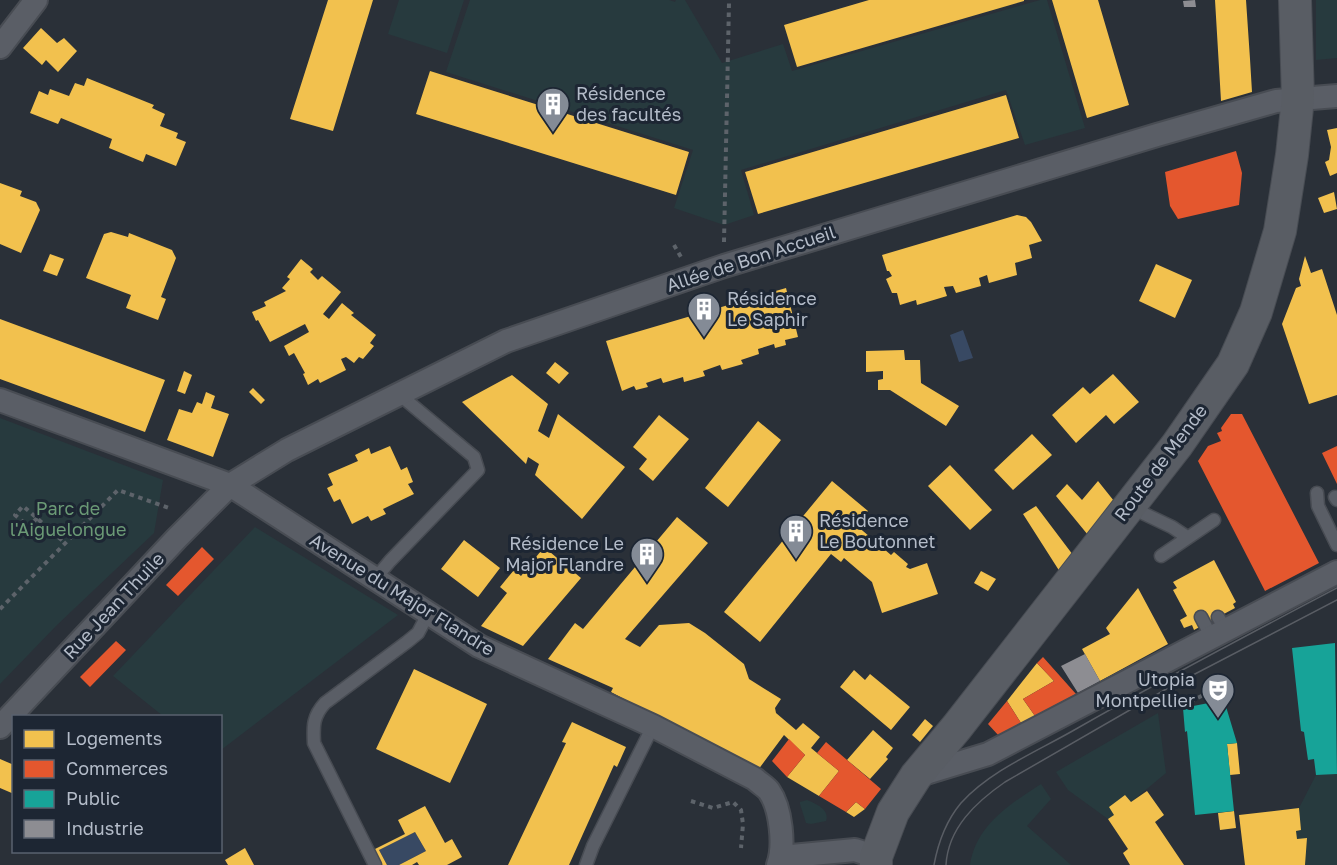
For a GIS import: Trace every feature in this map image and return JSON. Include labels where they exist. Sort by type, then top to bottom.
[{"type":"main road","name":"Route de Mende","points":[[876,861],[892,812],[916,776],[957,727],[1177,445],[1233,364],[1256,312],[1280,231],[1298,98],[1299,62],[1295,0]]},
{"type":"street","points":[[0,47],[36,0]]},
{"type":"street","name":"Allée de Bon Accueil","points":[[230,485],[287,450],[506,341],[724,266],[1157,135],[1276,101],[1337,96]]},
{"type":"street","name":"Avenue du Major Flandre","points":[[0,400],[230,485],[479,646],[653,726],[755,779],[769,791],[776,807],[782,833],[779,861]]},
{"type":"street","name":"Rue Jean Thuile","points":[[0,727],[230,485]]},
{"type":"street","points":[[916,776],[988,754],[1218,628],[1337,572]]},
{"type":"street","points":[[779,861],[838,850],[855,850],[876,861]]},
{"type":"lane","points":[[375,579],[478,471],[474,457],[400,395]]},
{"type":"lane","points":[[1317,493],[1318,506],[1337,545]]},
{"type":"lane","points":[[1129,506],[1187,537]]},
{"type":"lane","points":[[1161,556],[1214,520]]},
{"type":"lane","points":[[375,865],[314,743],[313,725],[316,712],[325,703],[418,633],[428,614]]},
{"type":"lane","points":[[1201,617],[1218,628]]},
{"type":"lane","points":[[585,865],[653,726]]},
{"type":"path","points":[[724,266],[729,3]]},
{"type":"path","points":[[674,245],[683,260]]},
{"type":"path","points":[[0,609],[118,490],[159,506]]},
{"type":"path","points":[[37,518],[28,527],[15,515],[23,506],[37,518],[65,543]]},
{"type":"path","points":[[1190,702],[1215,689]]},
{"type":"path","points":[[691,801],[713,808],[733,802],[741,810],[743,824],[741,848]]},
{"type":"green space","points":[[399,0],[464,0],[447,53],[388,34]]},
{"type":"green space","points":[[470,0],[669,0],[675,2],[685,0],[722,63],[783,44],[792,71],[1040,0],[1047,0],[1085,128],[1025,145],[1006,90],[741,170],[754,215],[724,225],[674,208],[693,150],[446,72]]},
{"type":"green space","points":[[1316,0],[1337,0],[1337,58],[1316,60]]},
{"type":"green space","name":"Parc de l'Aiguelongue","points":[[0,418],[163,480],[154,533],[57,625],[0,684]]},
{"type":"green space","points":[[255,527],[398,615],[222,749],[222,715],[162,715],[113,676]]},
{"type":"green space","points":[[1158,713],[1166,773],[1131,802],[1125,795],[1114,815],[1108,819],[1068,790],[1056,772]]},
{"type":"green space","points":[[1337,774],[1337,865],[1305,865],[1307,839],[1297,839],[1296,831],[1301,830],[1299,808],[1316,775]]},
{"type":"green space","points":[[1041,784],[1051,799],[1027,826],[1071,865],[970,865],[979,838],[987,827],[1006,808]]},
{"type":"green space","points":[[807,800],[824,810],[826,821],[806,823],[800,802]]},
{"type":"water","points":[[963,330],[973,358],[959,362],[950,335]]},
{"type":"water","points":[[415,832],[426,851],[399,865],[387,865],[379,850]]},
{"type":"building: Logements","points":[[328,0],[373,0],[333,131],[290,119]]},
{"type":"building: Logements","points":[[869,0],[1024,1],[797,67],[784,25]]},
{"type":"building: Logements","points":[[1052,0],[1098,0],[1129,105],[1087,118]]},
{"type":"building: Logements","points":[[1215,0],[1246,0],[1252,92],[1221,101]]},
{"type":"building: Logements","points":[[41,28],[57,43],[64,38],[77,51],[58,72],[46,60],[42,65],[23,48]]},
{"type":"building: Logements","name":"Résidence des facultés","points":[[430,71],[689,152],[676,195],[416,114]]},
{"type":"building: Logements","points":[[87,78],[154,105],[152,108],[165,114],[160,126],[178,133],[176,138],[186,142],[176,166],[146,154],[143,162],[109,148],[112,139],[61,118],[58,124],[30,113],[39,91],[48,95],[50,89],[69,96],[75,83],[84,86]]},
{"type":"building: Logements","points":[[1006,95],[1019,138],[758,214],[745,172]]},
{"type":"building: Logements","points":[[1337,128],[1337,173],[1330,176],[1325,162],[1329,160],[1331,147],[1327,130]]},
{"type":"building: Logements","points":[[0,183],[22,191],[20,196],[36,202],[40,210],[21,253],[0,244]]},
{"type":"building: Logements","points":[[1334,192],[1337,209],[1324,213],[1318,198]]},
{"type":"building: Logements","points":[[1017,215],[1026,217],[1031,222],[1042,241],[1029,245],[1032,258],[1015,263],[1017,275],[989,283],[987,275],[979,278],[981,286],[956,293],[953,286],[944,287],[947,296],[917,305],[916,300],[900,305],[897,293],[892,293],[886,279],[892,276],[887,271],[882,255]]},
{"type":"building: Logements","points":[[111,232],[128,237],[129,233],[172,250],[176,258],[161,297],[166,299],[158,320],[126,308],[131,295],[86,278],[104,234]]},
{"type":"building: Logements","points":[[50,254],[64,259],[57,276],[43,271]]},
{"type":"building: Logements","points":[[1305,256],[1311,273],[1322,269],[1337,315],[1337,395],[1309,404],[1282,324],[1296,288],[1301,286],[1299,279]]},
{"type":"building: Logements","points":[[301,259],[313,269],[310,272],[318,280],[322,276],[341,292],[323,314],[329,319],[342,303],[354,313],[351,315],[376,335],[370,343],[374,346],[363,359],[359,357],[354,363],[346,357],[341,359],[346,370],[320,383],[318,379],[308,385],[303,374],[305,373],[294,353],[289,356],[284,346],[309,332],[305,324],[270,342],[252,312],[266,306],[264,302],[286,291],[282,288],[290,279],[287,277]]},
{"type":"building: Logements","points":[[1156,264],[1192,280],[1175,318],[1139,301]]},
{"type":"building: Logements","name":"Résidence Le Saphir","points":[[786,288],[798,337],[785,340],[786,345],[775,348],[774,344],[758,349],[759,354],[741,360],[743,364],[722,370],[720,365],[703,371],[705,376],[684,382],[683,377],[663,383],[661,378],[646,383],[648,387],[636,390],[634,386],[622,391],[606,341]]},
{"type":"building: Logements","points":[[0,319],[165,380],[145,432],[0,379]]},
{"type":"building: Logements","points":[[904,350],[905,360],[920,360],[921,383],[959,406],[946,426],[890,390],[878,390],[878,380],[883,379],[883,371],[866,372],[866,351]]},
{"type":"building: Logements","points":[[555,362],[569,373],[559,384],[546,373]]},
{"type":"building: Logements","points":[[184,371],[192,375],[185,394],[177,391]]},
{"type":"building: Logements","points":[[1113,374],[1139,402],[1114,424],[1106,415],[1076,443],[1052,415],[1083,387],[1090,394]]},
{"type":"building: Logements","points":[[512,375],[548,404],[538,431],[549,438],[558,414],[625,467],[582,519],[535,475],[539,464],[528,457],[526,464],[462,402]]},
{"type":"building: Logements","points":[[253,388],[265,400],[261,404],[249,392]]},
{"type":"building: Logements","points":[[206,392],[215,396],[211,408],[229,414],[213,457],[167,440],[179,409],[192,413],[197,402],[202,404]]},
{"type":"building: Logements","points":[[659,415],[689,439],[653,481],[639,469],[647,459],[633,447]]},
{"type":"building: Logements","points":[[758,421],[781,440],[728,507],[705,488]]},
{"type":"building: Logements","points":[[1032,434],[1052,455],[1013,490],[994,470]]},
{"type":"building: Logements","points":[[390,446],[401,470],[407,467],[413,482],[408,484],[414,494],[383,509],[386,514],[371,521],[368,516],[352,524],[340,499],[334,502],[327,488],[333,485],[328,474],[358,461],[355,455],[369,448],[371,454]]},
{"type":"building: Logements","points":[[950,465],[992,510],[970,530],[928,486]]},
{"type":"building: Logements","name":"Résidence Le Boutonnet","points":[[832,481],[868,511],[856,525],[891,555],[894,552],[908,564],[906,567],[910,569],[927,563],[938,594],[882,613],[872,582],[844,558],[841,562],[831,554],[760,642],[724,612]]},
{"type":"building: Logements","points":[[1098,481],[1114,501],[1088,535],[1056,496],[1067,484],[1082,500]]},
{"type":"building: Logements","points":[[1036,506],[1073,555],[1060,572],[1023,514]]},
{"type":"building: Logements","points":[[677,517],[708,543],[625,639],[640,647],[659,625],[689,623],[744,664],[749,679],[781,699],[775,708],[776,713],[796,730],[803,723],[820,737],[811,748],[839,771],[819,796],[787,777],[805,755],[784,735],[758,770],[646,714],[611,692],[613,688],[548,659],[575,623],[583,629]]},
{"type":"building: Logements","points":[[464,540],[500,568],[478,597],[441,569]]},
{"type":"building: Logements","points":[[544,547],[581,578],[523,646],[481,626],[507,593],[500,587],[514,570],[521,576]]},
{"type":"building: Logements","points":[[1214,560],[1236,602],[1233,604],[1235,608],[1194,630],[1192,625],[1184,628],[1180,620],[1187,616],[1173,590],[1177,588],[1173,582]]},
{"type":"building: Logements","points":[[981,571],[996,579],[988,591],[974,583]]},
{"type":"building: Logements","points":[[1138,588],[1168,644],[1100,681],[1082,649],[1110,634],[1106,628]]},
{"type":"building: Logements","points":[[1037,663],[1054,681],[1023,699],[1035,716],[1021,723],[1007,701]]},
{"type":"building: Logements","points":[[414,669],[487,704],[450,783],[376,749]]},
{"type":"building: Logements","points":[[854,670],[865,680],[870,674],[910,707],[891,730],[840,687]]},
{"type":"building: Logements","points":[[925,719],[933,726],[920,742],[912,735]]},
{"type":"building: Logements","points":[[572,722],[626,747],[617,767],[614,765],[569,865],[508,865],[566,743],[562,742]]},
{"type":"building: Logements","points":[[873,730],[893,748],[886,757],[888,759],[870,779],[847,760]]},
{"type":"building: Logements","points":[[1237,743],[1240,774],[1230,775],[1227,744]]},
{"type":"building: Logements","points":[[0,759],[12,764],[12,793],[0,788]]},
{"type":"building: Logements","points":[[1147,791],[1164,815],[1155,822],[1184,865],[1130,865],[1123,853],[1128,849],[1108,819],[1114,815],[1109,807],[1125,795],[1131,802]]},
{"type":"building: Logements","points":[[856,802],[865,809],[854,817],[846,812]]},
{"type":"building: Logements","points":[[425,806],[445,843],[452,839],[462,857],[447,865],[419,865],[417,862],[412,865],[399,865],[426,851],[415,832],[379,850],[387,865],[380,865],[373,850],[405,834],[398,820]]},
{"type":"building: Logements","points":[[1299,808],[1301,830],[1296,831],[1297,839],[1307,838],[1305,865],[1245,865],[1239,815]]},
{"type":"building: Logements","points":[[1234,811],[1236,828],[1220,830],[1218,813]]},
{"type":"building: Logements","points":[[245,848],[254,865],[228,865],[225,860]]},
{"type":"building: Commerces","points":[[1236,151],[1242,173],[1239,205],[1178,219],[1170,206],[1165,172]]},
{"type":"building: Commerces","points":[[1231,414],[1242,414],[1319,563],[1265,591],[1198,461],[1208,446],[1221,441],[1217,433],[1222,431],[1221,428]]},
{"type":"building: Commerces","points":[[1337,446],[1337,484],[1322,453]]},
{"type":"building: Commerces","points":[[202,547],[214,559],[178,596],[166,585]]},
{"type":"building: Commerces","points":[[116,641],[126,650],[90,687],[80,677]]},
{"type":"building: Commerces","points":[[1043,657],[1076,694],[1035,716],[1023,699],[1054,681],[1037,663]]},
{"type":"building: Commerces","points":[[1007,701],[1021,723],[999,736],[988,724]]},
{"type":"building: Commerces","points":[[789,739],[805,755],[787,777],[772,761]]},
{"type":"building: Commerces","points":[[826,742],[881,789],[865,809],[856,802],[846,812],[819,796],[839,771],[817,753]]},
{"type":"building: Public","points":[[1335,643],[1337,774],[1316,775],[1314,759],[1308,760],[1304,732],[1301,731],[1292,648]]},
{"type":"building: Public","points":[[1224,700],[1237,743],[1227,744],[1234,811],[1195,815],[1183,708]]},
{"type":"building: Industrie","points":[[1195,0],[1196,7],[1184,7],[1183,1]]},
{"type":"building: Industrie","points":[[1085,654],[1100,681],[1078,693],[1061,666]]},
{"type":"tram line","points":[[934,865],[940,840],[951,817],[961,803],[986,781],[1015,762],[1337,588]]},
{"type":"tram line","points":[[946,865],[952,839],[965,817],[1005,782],[1168,688],[1337,600]]},
{"type":"place","name":"Résidence des facultés","points":[[553,133]]},
{"type":"place","name":"Résidence Le Saphir","points":[[704,338]]},
{"type":"place","name":"Résidence Le Boutonnet","points":[[796,560]]},
{"type":"place","name":"Résidence Le Major Flandre","points":[[647,583]]},
{"type":"place","name":"Utopia Montpellier","points":[[1218,719]]}]
